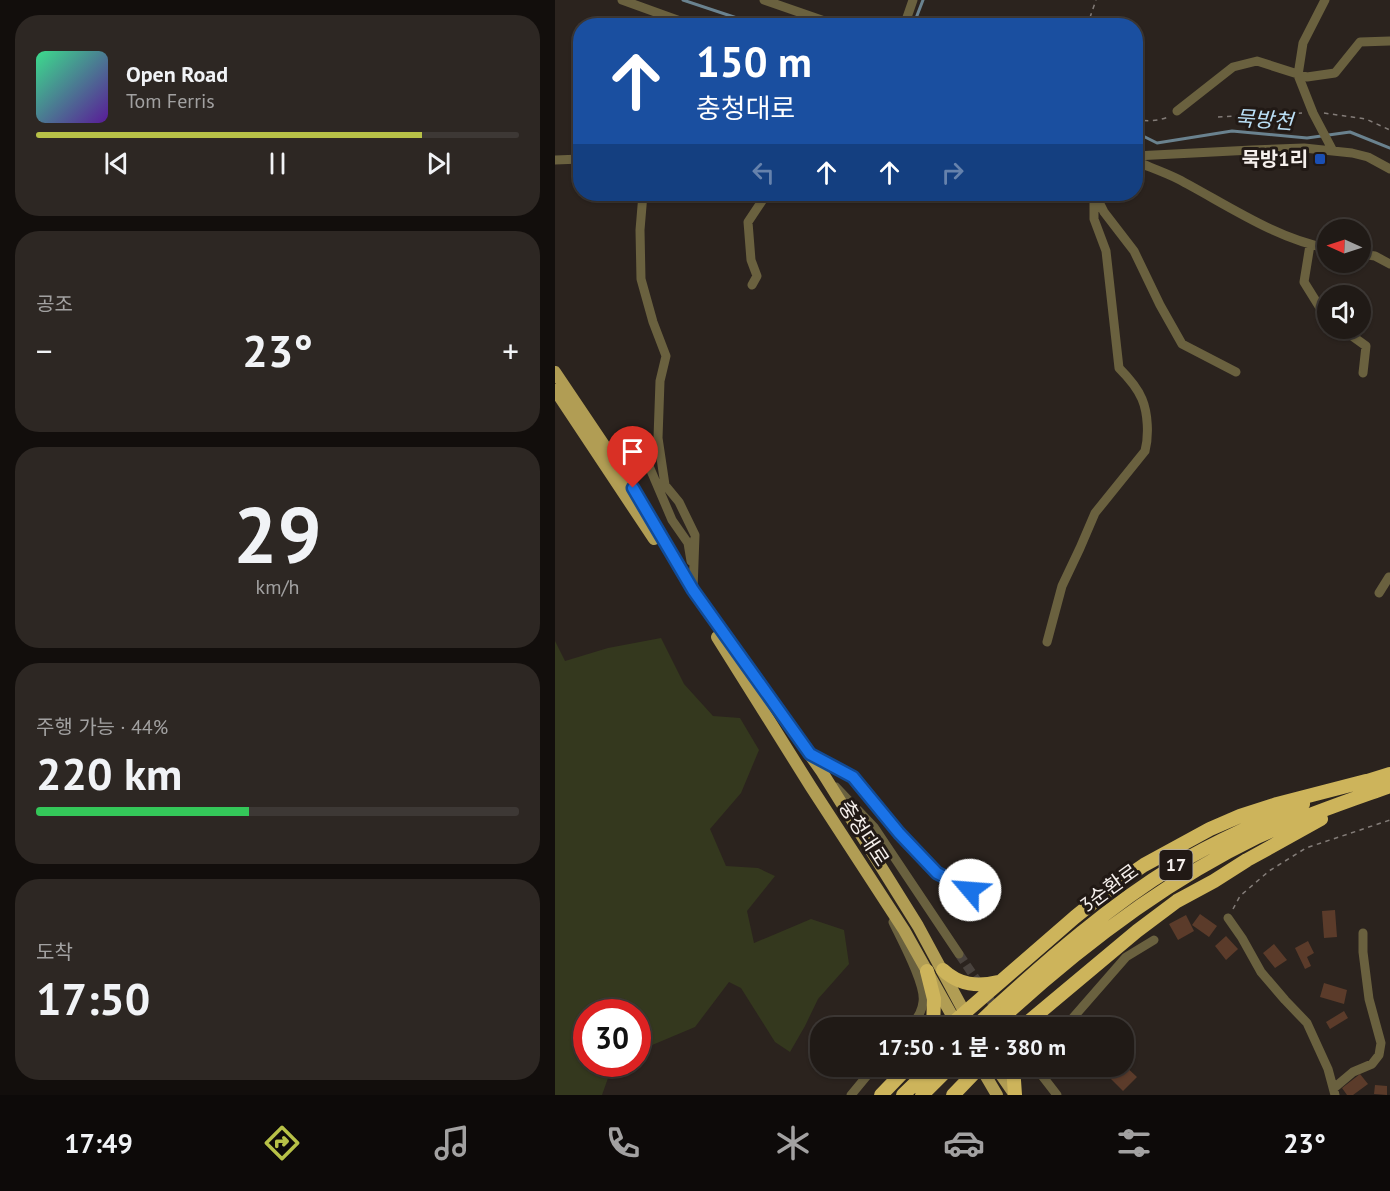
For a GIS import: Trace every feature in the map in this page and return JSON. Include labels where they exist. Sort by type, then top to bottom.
[{"type":"highway","name":"3순환로","points":[[1001,1017],[1101,916],[1177,865],[1228,837],[1320,796],[1390,774]]},
{"type":"highway","points":[[961,1017],[1075,917],[1144,865],[1210,828],[1240,816],[1366,781]]},
{"type":"highway","points":[[1035,1017],[1177,901],[1290,835],[1390,787]]},
{"type":"highway","name":"3순환로","points":[[1002,1017],[1104,932],[1176,881],[1258,837],[1334,806],[1390,787]]},
{"type":"highway","points":[[927,970],[934,999],[933,1017]]},
{"type":"highway","points":[[943,970],[964,983],[979,985],[1000,981]]},
{"type":"highway","points":[[980,998],[994,1017]]},
{"type":"highway","points":[[882,1095],[899,1077]]},
{"type":"highway","points":[[903,1095],[922,1077]]},
{"type":"highway","points":[[922,1095],[941,1077]]},
{"type":"highway","points":[[953,1095],[968,1077]]},
{"type":"highway","points":[[1014,1077],[1015,1095]]},
{"type":"main road","name":"충청대로","points":[[555,372],[633,488],[693,584],[822,772],[918,926],[943,970],[955,1017]]},
{"type":"main road","name":"충청대로","points":[[555,390],[690,593],[811,787],[905,930],[953,1017]]},
{"type":"main road","points":[[982,1077],[997,1095]]},
{"type":"main road","points":[[1003,1077],[1015,1095]]},
{"type":"street","points":[[622,0],[672,18]]},
{"type":"street","points":[[764,0],[816,18]]},
{"type":"street","points":[[907,18],[913,0]]},
{"type":"street","points":[[1325,0],[1303,43],[1298,75],[1331,147]]},
{"type":"street","points":[[1177,111],[1233,67],[1257,61],[1307,77],[1335,73],[1360,42],[1390,41]]},
{"type":"street","points":[[1143,156],[1331,147],[1368,158],[1390,169]]},
{"type":"street","points":[[555,160],[573,159]]},
{"type":"street","points":[[1143,164],[1177,179],[1274,230],[1317,246]]},
{"type":"street","points":[[642,201],[640,231],[641,279],[653,322],[666,356],[660,381],[657,438],[665,485],[679,502],[695,535],[693,584]]},
{"type":"street","points":[[752,285],[757,276],[751,260],[748,222],[762,201]]},
{"type":"street","points":[[1047,642],[1062,586],[1095,513],[1145,451],[1148,439],[1142,400],[1131,381],[1119,368],[1106,251],[1094,219],[1094,201]]},
{"type":"street","points":[[1098,201],[1134,251],[1182,344],[1236,372]]},
{"type":"street","points":[[1310,245],[1304,282],[1317,303]]},
{"type":"street","points":[[1371,255],[1390,264]]},
{"type":"street","points":[[1356,339],[1366,346],[1363,373]]},
{"type":"street","points":[[649,466],[672,520],[688,543],[693,584]]},
{"type":"street","points":[[1379,593],[1390,578]]},
{"type":"street","points":[[810,754],[853,777],[899,833],[937,873],[970,890]]},
{"type":"street","points":[[822,772],[874,827],[959,954]]},
{"type":"street","points":[[871,880],[917,974],[924,999],[917,1017]]},
{"type":"street","points":[[1228,918],[1261,972],[1307,1023],[1328,1069],[1334,1092]]},
{"type":"street","points":[[1334,1092],[1353,1072],[1372,1065],[1379,1055],[1381,1042],[1369,999],[1363,933]]},
{"type":"street","points":[[1074,1017],[1126,957],[1154,940]]},
{"type":"street","points":[[851,1095],[866,1077]]},
{"type":"street","points":[[1045,1077],[1057,1095]]},
{"type":"path","points":[[1090,18],[1096,0]]},
{"type":"path","points":[[1143,121],[1165,119],[1177,111]]},
{"type":"path","points":[[1228,918],[1240,896],[1269,871],[1306,848],[1390,820]]},
{"type":"green space","points":[[661,638],[684,684],[713,716],[740,718],[759,750],[741,793],[710,829],[726,866],[758,868],[775,876],[747,911],[754,943],[811,919],[844,930],[849,964],[818,999],[790,1052],[775,1042],[741,988],[729,982],[695,1027],[651,1046],[651,999],[573,999],[573,1077],[608,1077],[602,1095],[555,1095],[555,641],[565,661],[608,648]]},
{"type":"building","points":[[1335,910],[1337,937],[1324,938],[1322,911]]},
{"type":"building","points":[[1200,914],[1217,926],[1209,937],[1192,925]]},
{"type":"building","points":[[1186,915],[1194,931],[1178,940],[1169,924]]},
{"type":"building","points":[[1226,936],[1238,949],[1226,960],[1215,946]]},
{"type":"building","points":[[1308,941],[1314,953],[1307,957],[1311,966],[1305,969],[1295,948]]},
{"type":"building","points":[[1274,944],[1287,960],[1275,968],[1263,953]]},
{"type":"building","points":[[1324,983],[1347,990],[1344,1004],[1320,997]]},
{"type":"building","points":[[1344,1011],[1348,1018],[1330,1029],[1326,1022]]},
{"type":"building","points":[[1134,1074],[1137,1077],[1123,1091],[1109,1077],[1134,1077]]},
{"type":"building","points":[[1360,1074],[1368,1084],[1353,1095],[1347,1095],[1342,1088]]},
{"type":"building","points":[[1375,1085],[1387,1086],[1387,1095],[1374,1094]]},
{"type":"waterway","name":"묵방천","points":[[683,0],[737,18]]},
{"type":"waterway","points":[[916,18],[923,0]]},
{"type":"waterway","name":"묵방천","points":[[1143,136],[1157,143],[1232,131],[1307,138],[1350,132],[1390,148]]},
{"type":"tunnel","points":[[959,954],[1002,1017]]},
{"type":"place","name":"묵방1리","points":[[1320,159]]},
{"type":"route","points":[[633,488],[693,590],[810,754],[853,777],[899,833],[937,873],[970,890]]}]
